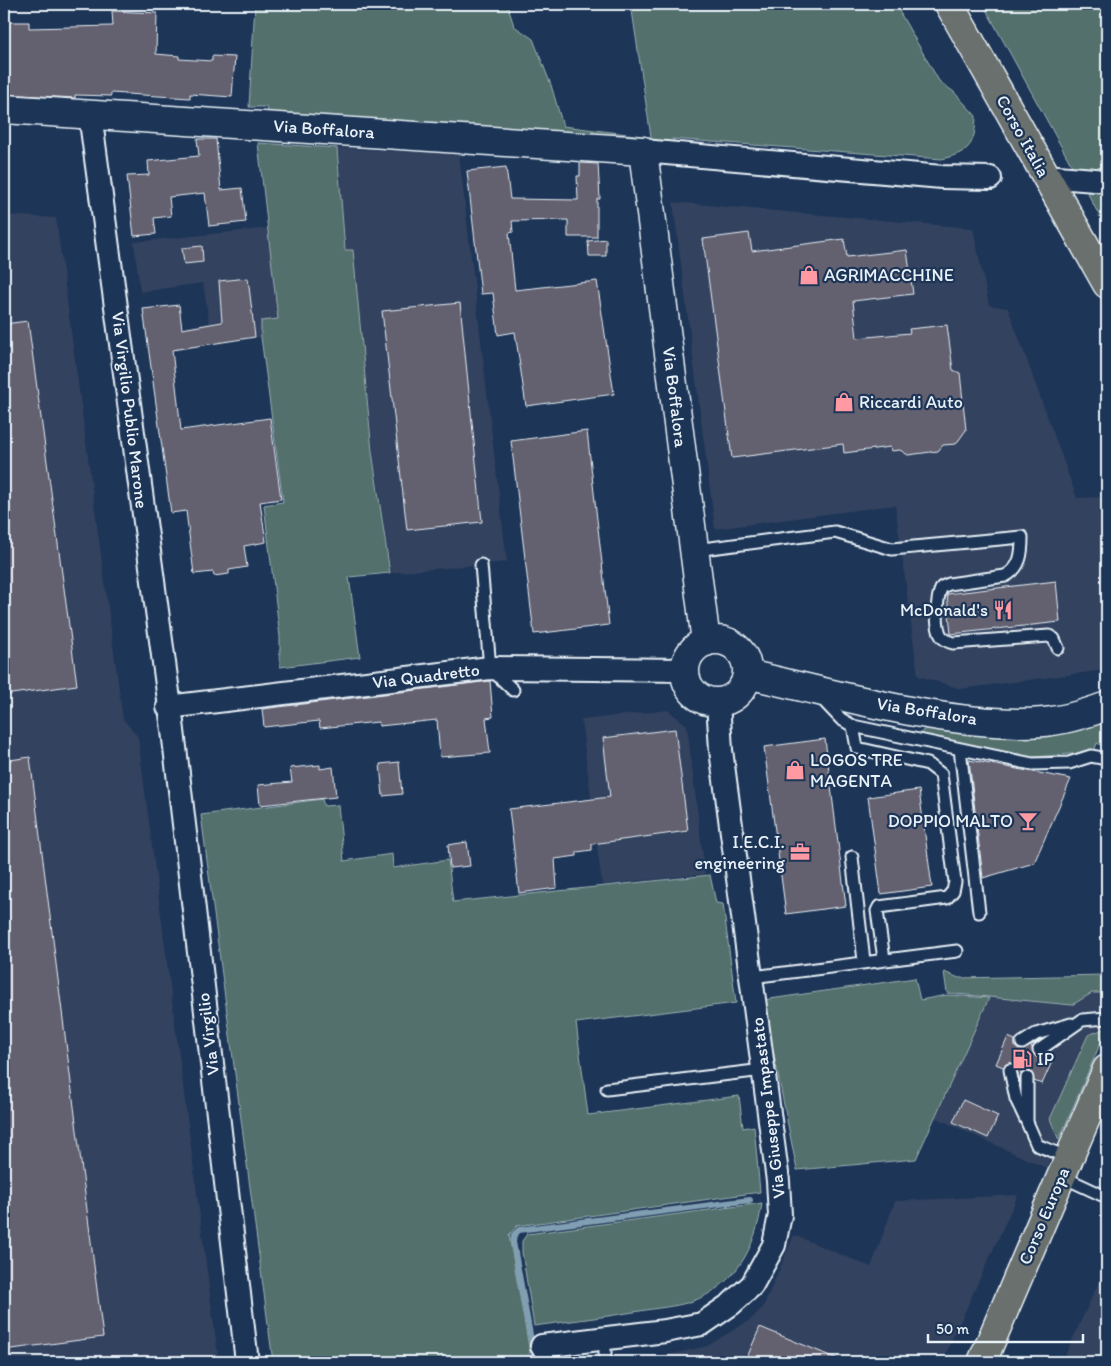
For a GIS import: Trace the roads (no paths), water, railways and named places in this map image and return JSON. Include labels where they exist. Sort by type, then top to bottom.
[{"type":"main road","name":"Corso Italia","points":[[949,4],[1104,281]]},
{"type":"main road","name":"Corso Europa","points":[[982,1362],[1107,1069]]},
{"type":"street","name":"Via Boffalora","points":[[4,108],[643,151],[942,177],[990,178]]},
{"type":"street","name":"Via Virgilio Publio Marone","points":[[90,114],[168,707]]},
{"type":"street","name":"Via Boffalora","points":[[643,151],[706,642]]},
{"type":"street","points":[[1045,176],[1107,181]]},
{"type":"street","points":[[718,640],[735,647],[746,662],[747,674],[743,686],[735,696],[718,702],[706,701],[692,692],[685,670],[687,660],[693,651],[706,642],[718,640]]},
{"type":"street","name":"Via Quadretto","points":[[168,707],[490,668],[685,670]]},
{"type":"street","name":"Via Boffalora","points":[[747,674],[906,710],[1004,723],[1046,722],[1107,706]]},
{"type":"street","name":"Via Giuseppe Impastato","points":[[542,1346],[605,1339],[702,1324],[731,1304],[752,1285],[774,1246],[780,1215],[778,1182],[752,977],[720,750],[718,702]]},
{"type":"street","name":"Via Virgilio","points":[[168,707],[247,1362]]},
{"type":"lane","points":[[695,550],[835,532],[892,549],[1022,537],[1022,556],[1012,573],[1005,576],[949,584],[942,588],[936,600],[940,631],[942,637],[953,643],[1049,636],[1058,648]]},
{"type":"lane","points":[[481,565],[490,668],[513,690]]},
{"type":"lane","points":[[810,688],[841,719],[853,726],[1032,764],[1069,763],[1091,756],[1102,758],[1107,762]]},
{"type":"lane","points":[[853,726],[857,748],[928,764],[941,774],[955,882],[953,890],[947,898],[879,907],[877,911],[884,959]]},
{"type":"lane","points":[[960,749],[979,912]]},
{"type":"lane","points":[[852,857],[864,961]]},
{"type":"lane","points":[[752,977],[864,961],[957,951]]},
{"type":"lane","points":[[1022,1043],[1036,1034],[1082,1020],[1107,1018]]},
{"type":"lane","points":[[1038,1050],[1082,1020]]},
{"type":"lane","points":[[606,1089],[763,1070]]},
{"type":"lane","points":[[1010,1070],[1016,1099],[1036,1145],[1102,1195]]},
{"type":"lane","points":[[1027,1078],[1027,1122]]},
{"type":"lane","points":[[605,1339],[605,1362]]},
{"type":"waterway","points":[[531,1362],[534,1356],[513,1242],[514,1235],[519,1230],[750,1200]]},
{"type":"place","name":"AGRIMACCHINE","points":[[809,275]]},
{"type":"place","name":"Riccardi Auto","points":[[844,402]]},
{"type":"place","name":"McDonald's","points":[[1003,610]]},
{"type":"place","name":"LOGOS TRE MAGENTA","points":[[795,770]]},
{"type":"place","name":"DOPPIO MALTO","points":[[1028,821]]},
{"type":"place","name":"I.E.C.I. engineering","points":[[800,852]]},
{"type":"place","name":"IP","points":[[1022,1059]]}]
